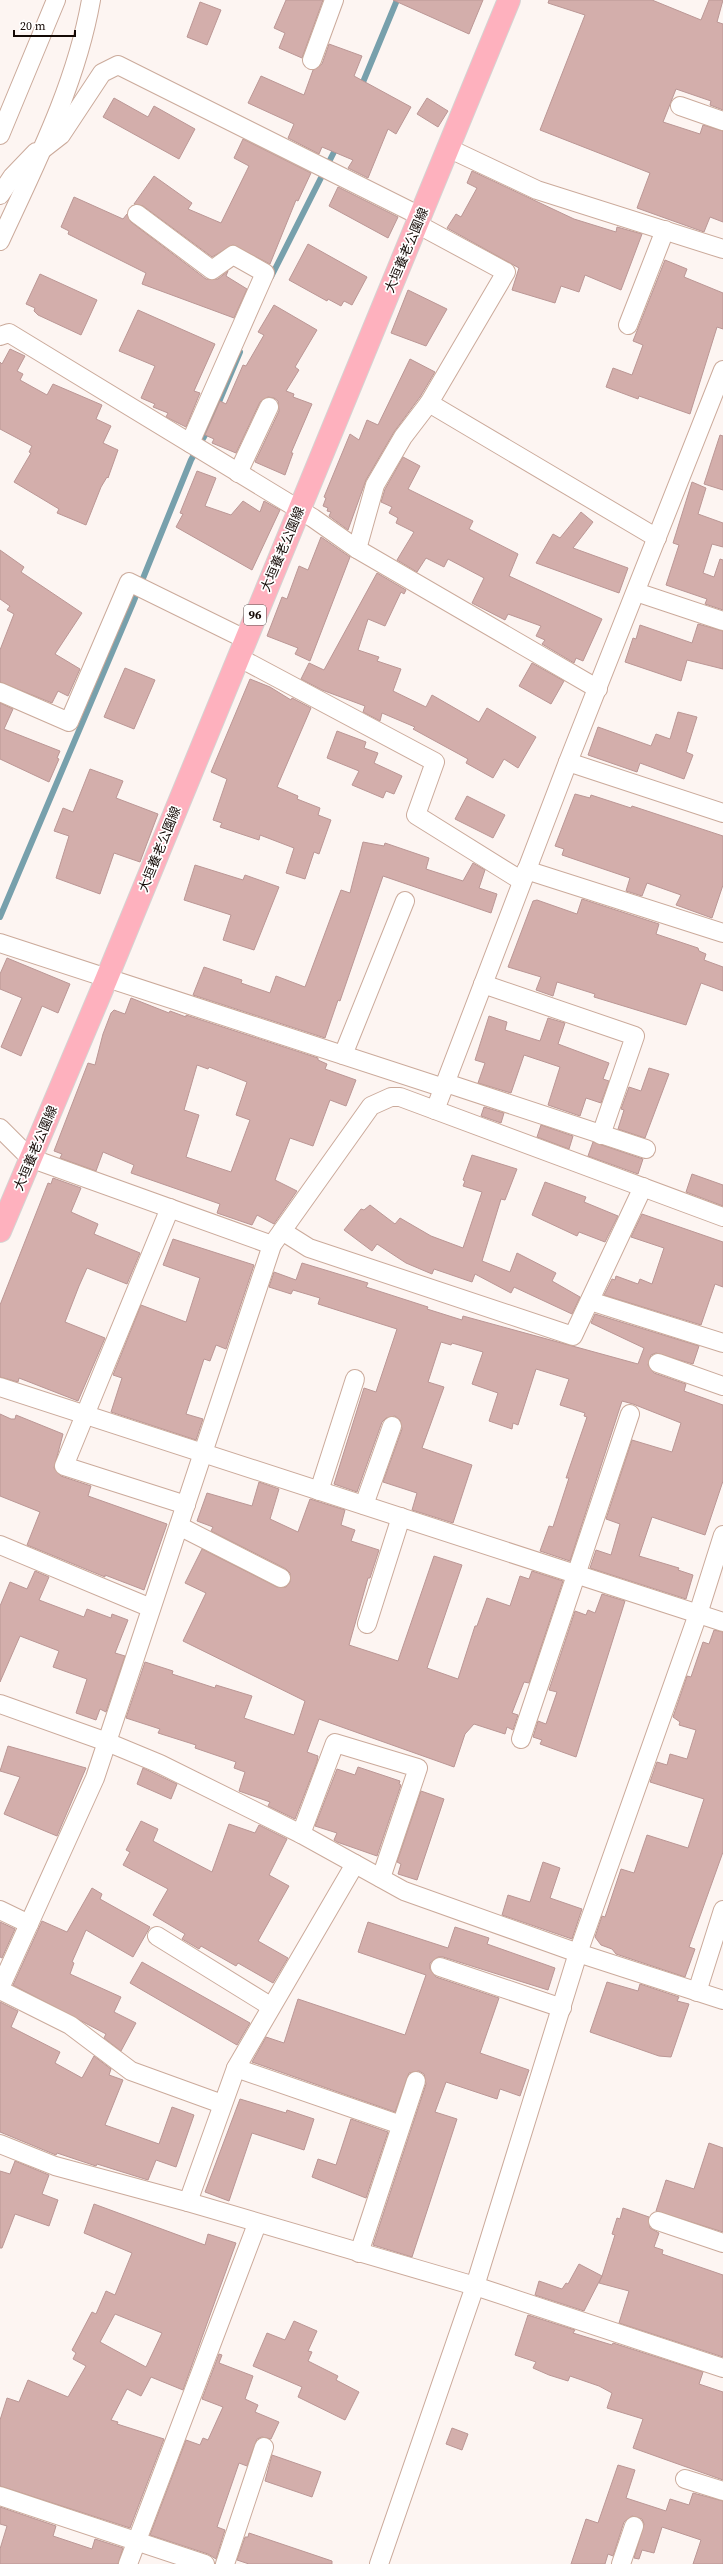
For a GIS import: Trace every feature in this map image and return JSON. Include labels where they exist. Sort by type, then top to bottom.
[{"type":"main road","name":"大垣養老公園線","points":[[0,1231],[106,980],[241,648],[509,0]]},
{"type":"street","points":[[0,135],[56,0]]},
{"type":"street","points":[[0,241],[44,145],[74,71],[91,0]]},
{"type":"street","points":[[312,60],[334,0]]},
{"type":"street","points":[[0,195],[12,176],[44,145],[60,135],[102,73],[118,65],[418,220],[506,272],[429,403],[403,437],[374,486],[357,549]]},
{"type":"street","points":[[680,106],[723,121]]},
{"type":"street","points":[[448,148],[537,190],[723,248]]},
{"type":"street","points":[[137,214],[212,270],[233,255],[265,273],[190,443]]},
{"type":"street","points":[[628,325],[665,230]]},
{"type":"street","points":[[0,336],[9,333],[298,510],[357,549],[598,689]]},
{"type":"street","points":[[436,1110],[568,762],[723,370]]},
{"type":"street","points":[[429,403],[657,538]]},
{"type":"street","points":[[238,473],[269,407]]},
{"type":"street","points":[[0,692],[69,722],[129,582],[435,762],[416,815],[524,876],[723,932]]},
{"type":"street","points":[[636,592],[723,621]]},
{"type":"street","points":[[568,762],[723,813]]},
{"type":"street","points":[[343,1055],[405,901]]},
{"type":"street","points":[[0,943],[106,980],[646,1149]]},
{"type":"street","points":[[483,984],[635,1036],[601,1134]]},
{"type":"street","points":[[222,2104],[131,2072],[70,2025],[0,1989],[96,1778],[151,1608],[277,1238],[371,1106],[382,1099],[400,1097],[723,1217]]},
{"type":"street","points":[[0,1128],[30,1158],[170,1208],[309,1248],[573,1336],[643,1187]]},
{"type":"street","points":[[170,1208],[64,1466],[186,1504]]},
{"type":"street","points":[[590,1301],[723,1343]]},
{"type":"street","points":[[658,1363],[723,1386]]},
{"type":"street","points":[[319,1491],[354,1379]]},
{"type":"street","points":[[0,1387],[723,1622]]},
{"type":"street","points":[[521,1739],[578,1574],[630,1414]]},
{"type":"street","points":[[364,1505],[392,1426]]},
{"type":"street","points":[[367,1624],[401,1517]]},
{"type":"street","points":[[179,1526],[281,1578]]},
{"type":"street","points":[[380,2564],[475,2286],[578,1953],[698,1614],[723,1535]]},
{"type":"street","points":[[0,1545],[151,1608]]},
{"type":"street","points":[[0,1704],[107,1742],[160,1764],[300,1834],[404,1891],[578,1953],[723,2000]]},
{"type":"street","points":[[300,1834],[335,1743],[418,1768],[380,1878]]},
{"type":"street","points":[[188,2202],[236,2068],[270,2006],[355,1864]]},
{"type":"street","points":[[0,1910],[29,1924]]},
{"type":"street","points":[[698,1992],[723,1910]]},
{"type":"street","points":[[157,1936],[270,2006]]},
{"type":"street","points":[[440,1967],[562,2008]]},
{"type":"street","points":[[236,2068],[401,2125]]},
{"type":"street","points":[[359,2253],[416,2081]]},
{"type":"street","points":[[0,2144],[55,2166],[188,2202],[257,2224],[475,2286],[723,2368]]},
{"type":"street","points":[[658,2221],[723,2243]]},
{"type":"street","points":[[128,2564],[257,2224]]},
{"type":"street","points":[[225,2564],[264,2447]]},
{"type":"street","points":[[685,2479],[723,2492]]},
{"type":"street","points":[[0,2496],[205,2564]]},
{"type":"street","points":[[621,2564],[634,2526]]},
{"type":"building","points":[[286,0],[323,0],[302,58],[279,48],[285,33],[274,28]]},
{"type":"building","points":[[393,0],[483,0],[469,34]]},
{"type":"building","points":[[549,0],[652,0],[701,20],[709,0],[723,0],[717,22],[723,24],[723,110],[710,105],[711,101],[676,89],[663,122],[700,134],[703,125],[723,131],[723,222],[710,217],[704,232],[637,208],[650,173],[540,130],[585,15],[548,3]]},
{"type":"building","points":[[200,2],[221,10],[207,45],[187,37]]},
{"type":"building","points":[[329,44],[362,56],[354,76],[411,107],[396,134],[388,129],[368,178],[348,168],[353,160],[322,147],[319,154],[288,138],[294,124],[248,103],[261,76],[304,95],[313,70],[322,64]]},
{"type":"building","points":[[114,98],[148,117],[154,106],[195,129],[179,159],[103,117]]},
{"type":"building","points":[[427,98],[448,111],[438,127],[417,114]]},
{"type":"building","points":[[243,139],[311,173],[298,201],[296,200],[270,264],[233,245],[212,257],[143,206],[134,204],[154,176],[192,203],[188,209],[221,223],[249,166],[234,158]]},
{"type":"building","points":[[472,171],[574,219],[616,232],[617,227],[642,234],[621,290],[585,275],[579,292],[561,286],[555,303],[512,290],[519,268],[447,228],[456,214],[461,217],[477,188],[467,183]]},
{"type":"building","points":[[338,187],[398,217],[388,238],[329,206]]},
{"type":"building","points":[[74,197],[123,219],[127,214],[131,222],[206,279],[218,279],[228,271],[226,276],[247,289],[234,318],[142,284],[146,273],[68,234],[69,231],[61,227]]},
{"type":"building","points":[[308,244],[367,277],[352,305],[344,301],[341,306],[328,299],[327,301],[289,280]]},
{"type":"building","points":[[665,260],[687,269],[684,277],[723,293],[723,329],[717,327],[690,414],[639,396],[638,399],[606,387],[613,368],[632,375],[643,345],[633,341]]},
{"type":"building","points":[[40,274],[97,300],[81,335],[38,315],[34,311],[35,308],[26,304]]},
{"type":"building","points":[[408,290],[447,309],[426,346],[391,333]]},
{"type":"building","points":[[274,305],[317,330],[295,367],[299,370],[286,391],[294,394],[293,397],[312,404],[291,453],[293,453],[285,475],[255,462],[279,411],[278,401],[274,398],[268,397],[260,402],[236,453],[212,443],[214,439],[205,435],[220,401],[226,404],[243,365],[246,366],[264,335],[258,332]]},
{"type":"building","points":[[138,310],[215,344],[194,391],[200,393],[186,427],[166,417],[168,413],[153,407],[155,404],[141,398],[155,366],[119,351]]},
{"type":"building","points":[[10,349],[25,356],[17,371],[23,374],[20,380],[47,395],[53,384],[102,405],[96,419],[111,426],[103,443],[118,450],[108,478],[107,477],[101,487],[86,525],[57,513],[59,509],[14,482],[31,453],[29,452],[32,446],[0,429],[0,362],[2,364]]},
{"type":"building","points":[[410,359],[435,372],[420,397],[394,432],[366,480],[348,530],[329,516],[331,512],[327,511],[328,508],[323,506],[326,498],[324,497],[350,434],[359,440],[367,420],[378,425]]},
{"type":"building","points":[[720,435],[723,436],[723,490],[704,484]]},
{"type":"building","points":[[403,457],[420,466],[408,489],[473,521],[469,529],[518,554],[509,576],[602,619],[583,661],[576,658],[574,663],[542,644],[545,640],[536,636],[541,626],[508,614],[505,620],[472,603],[484,578],[448,559],[444,567],[426,558],[417,572],[397,560],[414,532],[396,523],[398,518],[389,513],[392,507],[381,502],[385,489]]},
{"type":"building","points":[[197,471],[216,478],[205,506],[231,515],[243,501],[260,512],[264,501],[280,510],[252,570],[176,527],[183,514],[180,513]]},
{"type":"building","points":[[692,482],[706,488],[698,514],[723,523],[723,547],[712,544],[703,573],[714,577],[720,559],[723,560],[723,610],[705,604],[707,599],[666,585],[679,545],[673,543]]},
{"type":"building","points":[[581,512],[593,522],[573,548],[628,568],[619,593],[536,563],[553,534],[560,538]]},
{"type":"building","points":[[321,537],[350,557],[310,661],[295,654],[298,648],[267,636],[282,597],[287,599],[299,566],[308,570]]},
{"type":"building","points":[[0,550],[24,567],[21,572],[82,613],[55,654],[80,669],[68,696],[58,691],[52,703],[0,682],[0,650],[14,614],[7,610],[10,606],[0,599]]},
{"type":"building","points":[[377,573],[406,590],[404,594],[401,592],[385,626],[368,619],[358,650],[379,657],[377,661],[401,669],[393,691],[426,707],[432,695],[479,722],[487,708],[536,737],[518,768],[504,759],[493,778],[466,763],[468,759],[413,729],[415,727],[382,713],[380,721],[363,712],[365,706],[322,690],[301,679],[309,663],[324,670]]},
{"type":"building","points":[[698,624],[723,631],[723,669],[687,660],[681,681],[625,662],[633,638],[636,639],[640,625],[692,643]]},
{"type":"building","points":[[532,663],[564,681],[551,704],[519,686]]},
{"type":"building","points":[[125,668],[155,680],[134,729],[104,717]]},
{"type":"building","points":[[250,679],[270,687],[291,700],[292,698],[311,708],[277,787],[298,796],[297,799],[320,808],[318,815],[331,820],[319,854],[314,852],[305,879],[286,873],[294,848],[260,835],[259,840],[220,827],[222,823],[213,820],[227,779],[211,772]]},
{"type":"building","points":[[0,703],[13,709],[4,729],[60,751],[57,758],[59,759],[49,782],[0,759]]},
{"type":"building","points":[[678,712],[697,717],[686,752],[693,755],[684,779],[640,763],[637,772],[588,755],[598,727],[651,746],[656,734],[670,739]]},
{"type":"building","points":[[337,731],[366,742],[364,748],[378,753],[374,763],[402,776],[394,794],[386,791],[383,798],[352,785],[359,771],[327,758]]},
{"type":"building","points":[[90,769],[123,781],[116,798],[158,814],[140,862],[114,853],[100,894],[56,878],[69,836],[54,831],[63,808],[73,812]]},
{"type":"building","points":[[575,794],[590,798],[591,795],[631,808],[632,806],[723,836],[723,885],[712,918],[676,905],[681,895],[647,883],[642,896],[626,891],[630,878],[562,855],[564,849],[555,846]]},
{"type":"building","points":[[467,796],[505,815],[493,838],[455,819]]},
{"type":"building","points":[[363,842],[384,846],[385,843],[429,858],[426,869],[463,881],[473,863],[485,870],[479,888],[497,894],[491,913],[383,876],[340,1001],[338,1000],[325,1038],[193,995],[204,967],[242,980],[241,983],[270,993],[276,976],[305,987],[341,890],[350,893]]},
{"type":"building","points":[[195,865],[243,880],[245,875],[279,887],[254,950],[223,940],[231,915],[184,900]]},
{"type":"building","points":[[582,899],[659,924],[656,934],[698,948],[699,951],[706,954],[704,960],[723,967],[723,991],[701,983],[686,1025],[594,997],[595,994],[557,982],[553,996],[536,990],[541,977],[508,967],[533,901],[537,900],[577,914]]},
{"type":"building","points":[[7,958],[70,984],[58,1013],[42,1006],[21,1056],[1,1047],[22,998],[0,989],[0,974]]},
{"type":"building","points":[[131,998],[169,1013],[170,1011],[186,1017],[186,1015],[318,1058],[318,1060],[327,1064],[325,1069],[356,1080],[346,1106],[330,1100],[313,1146],[290,1138],[275,1180],[297,1191],[274,1224],[257,1215],[252,1225],[217,1213],[220,1204],[131,1173],[134,1165],[103,1152],[96,1171],[60,1158],[62,1154],[54,1151],[88,1063],[95,1065],[103,1034],[111,1013],[114,1010],[125,1014]],"holes":[[[197,1065],[208,1069],[209,1067],[247,1082],[236,1115],[250,1120],[231,1172],[186,1157],[199,1115],[184,1110]]]},
{"type":"building","points":[[489,1016],[507,1022],[505,1030],[540,1041],[548,1018],[565,1023],[558,1044],[609,1063],[603,1079],[609,1081],[601,1103],[586,1098],[580,1116],[548,1105],[560,1067],[524,1055],[511,1093],[478,1083],[485,1063],[475,1060]]},
{"type":"building","points":[[649,1068],[669,1074],[645,1138],[618,1129],[624,1110],[621,1109],[629,1087],[641,1091]]},
{"type":"building","points":[[484,1107],[504,1113],[501,1123],[481,1116]]},
{"type":"building","points":[[541,1125],[573,1136],[569,1149],[537,1137]]},
{"type":"building","points":[[593,1142],[643,1159],[638,1174],[588,1156]]},
{"type":"building","points":[[472,1155],[517,1169],[505,1200],[501,1199],[482,1261],[510,1272],[517,1253],[556,1273],[552,1281],[580,1297],[572,1314],[514,1287],[511,1293],[475,1274],[472,1282],[434,1269],[432,1274],[406,1263],[377,1244],[372,1251],[344,1230],[361,1209],[364,1210],[370,1205],[395,1224],[400,1218],[431,1236],[463,1248],[482,1192],[463,1186],[465,1181],[463,1180]]},
{"type":"building","points":[[692,1174],[723,1185],[723,1206],[686,1192]]},
{"type":"building","points":[[53,1178],[81,1188],[71,1212],[98,1224],[94,1234],[140,1253],[127,1284],[87,1268],[79,1286],[65,1322],[105,1338],[78,1401],[19,1378],[18,1382],[0,1377],[0,1305],[48,1183],[51,1184]]},
{"type":"building","points":[[545,1182],[586,1197],[584,1202],[618,1216],[605,1242],[579,1232],[577,1236],[532,1215]]},
{"type":"building","points":[[642,1214],[723,1242],[723,1287],[715,1284],[701,1325],[604,1295],[612,1279],[615,1280],[616,1276],[638,1284],[640,1279],[652,1284],[664,1248],[631,1237]]},
{"type":"building","points":[[173,1239],[254,1265],[226,1349],[216,1345],[210,1361],[204,1359],[186,1414],[203,1419],[196,1440],[111,1412],[122,1378],[113,1375],[141,1305],[186,1322],[200,1278],[163,1265]]},
{"type":"building","points":[[302,1263],[368,1283],[366,1287],[428,1307],[427,1309],[462,1320],[463,1316],[638,1364],[644,1348],[591,1323],[595,1314],[699,1346],[693,1364],[656,1353],[651,1355],[648,1365],[654,1373],[686,1384],[684,1391],[723,1405],[723,1481],[705,1535],[652,1517],[639,1556],[679,1568],[678,1570],[693,1575],[686,1599],[590,1568],[596,1550],[611,1555],[620,1524],[606,1519],[632,1440],[672,1452],[681,1423],[633,1404],[622,1401],[570,1561],[540,1551],[549,1526],[553,1527],[569,1478],[566,1478],[587,1417],[584,1416],[585,1413],[560,1405],[569,1379],[536,1369],[518,1425],[513,1423],[512,1429],[489,1421],[498,1393],[472,1384],[483,1352],[452,1343],[451,1345],[441,1342],[428,1382],[444,1387],[422,1448],[472,1465],[453,1523],[412,1510],[417,1493],[383,1482],[402,1429],[400,1420],[395,1416],[386,1418],[382,1422],[357,1492],[334,1484],[364,1388],[376,1392],[397,1329],[318,1304],[320,1298],[293,1290],[291,1294],[269,1287],[274,1272],[296,1280]]},
{"type":"building","points":[[0,1414],[11,1419],[15,1419],[16,1415],[63,1434],[54,1468],[61,1476],[91,1486],[88,1496],[167,1524],[144,1590],[105,1575],[105,1577],[27,1545],[40,1512],[0,1496]]},
{"type":"building","points":[[259,1482],[279,1489],[270,1519],[298,1532],[310,1499],[345,1510],[341,1525],[355,1530],[351,1541],[379,1550],[370,1578],[368,1578],[349,1645],[398,1661],[434,1556],[462,1565],[427,1668],[458,1679],[475,1626],[477,1626],[487,1598],[510,1606],[520,1576],[529,1579],[532,1571],[563,1581],[529,1683],[524,1682],[512,1713],[518,1715],[513,1730],[507,1727],[505,1734],[474,1724],[465,1734],[454,1767],[319,1719],[307,1752],[318,1756],[317,1762],[295,1819],[268,1806],[270,1802],[239,1791],[245,1772],[234,1768],[236,1762],[195,1748],[196,1745],[158,1733],[160,1729],[126,1718],[145,1662],[173,1671],[172,1674],[215,1688],[216,1685],[252,1696],[244,1718],[294,1735],[305,1701],[183,1641],[206,1593],[185,1583],[202,1549],[277,1587],[286,1587],[290,1582],[290,1573],[286,1569],[211,1531],[213,1527],[197,1521],[207,1493],[252,1506]]},
{"type":"building","points":[[35,1571],[49,1577],[39,1600],[84,1617],[87,1609],[111,1618],[112,1614],[128,1620],[115,1653],[125,1656],[106,1712],[100,1709],[96,1720],[76,1713],[87,1679],[53,1667],[59,1651],[20,1636],[0,1682],[0,1606],[10,1582],[27,1589]]},
{"type":"building","points":[[602,1594],[625,1601],[576,1757],[540,1744],[542,1740],[533,1737],[538,1721],[546,1724],[557,1692],[549,1690],[575,1611],[586,1615],[588,1610],[595,1613]]},
{"type":"building","points":[[714,1630],[723,1632],[723,1852],[689,1947],[695,1949],[685,1977],[616,1954],[612,1949],[601,1945],[595,1937],[602,1916],[605,1917],[621,1869],[634,1873],[647,1835],[688,1848],[704,1799],[650,1782],[657,1762],[667,1765],[670,1754],[687,1759],[696,1730],[679,1725],[680,1722],[673,1717],[687,1676],[691,1677],[703,1642],[709,1644]]},
{"type":"building","points":[[8,1746],[86,1768],[57,1836],[4,1814],[20,1777],[0,1771]]},
{"type":"building","points":[[358,1767],[400,1781],[399,1784],[401,1785],[377,1856],[337,1842],[334,1840],[337,1833],[315,1826],[337,1769],[355,1775]]},
{"type":"building","points":[[143,1768],[177,1784],[171,1799],[137,1784]]},
{"type":"building","points":[[421,1791],[444,1799],[417,1880],[398,1874],[401,1864],[397,1862]]},
{"type":"building","points":[[141,1821],[158,1829],[153,1841],[212,1872],[229,1824],[255,1833],[259,1825],[287,1839],[269,1875],[289,1886],[258,1941],[288,1958],[273,1983],[238,1963],[236,1966],[201,1946],[199,1949],[182,1939],[185,1934],[153,1915],[168,1889],[123,1865],[130,1852],[126,1850]]},
{"type":"building","points":[[543,1862],[560,1868],[550,1898],[582,1909],[572,1939],[502,1915],[508,1895],[530,1902]]},
{"type":"building","points":[[92,1888],[102,1894],[100,1899],[150,1927],[133,1957],[86,1930],[72,1962],[74,1963],[70,1974],[121,1997],[114,2012],[136,2023],[121,2051],[104,2038],[106,2034],[13,1985],[42,1921],[67,1932]]},
{"type":"building","points":[[0,1922],[15,1929],[2,1958],[0,1957]]},
{"type":"building","points":[[368,1922],[448,1948],[455,1927],[489,1938],[487,1944],[555,1968],[548,1990],[443,1957],[438,1957],[430,1963],[430,1969],[436,1977],[499,1998],[480,2053],[529,2070],[520,2096],[500,2089],[497,2099],[446,2082],[435,2112],[457,2119],[412,2257],[373,2245],[426,2084],[424,2074],[419,2071],[409,2073],[395,2112],[252,2062],[266,2037],[284,2043],[298,1999],[405,2035],[426,1975],[358,1952]]},
{"type":"building","points":[[142,1962],[250,2023],[237,2045],[130,1983]]},
{"type":"building","points":[[607,1982],[638,1991],[640,1984],[679,1997],[677,2001],[689,2004],[671,2057],[659,2056],[590,2032]]},
{"type":"building","points":[[0,2002],[18,2011],[11,2027],[60,2052],[55,2063],[82,2078],[94,2056],[111,2069],[109,2075],[123,2080],[105,2125],[159,2144],[172,2107],[194,2115],[176,2167],[156,2160],[148,2180],[97,2164],[96,2166],[57,2153],[56,2155],[0,2132]]},
{"type":"building","points":[[240,2099],[286,2113],[287,2110],[314,2119],[304,2150],[252,2133],[229,2201],[205,2192]]},
{"type":"building","points":[[351,2119],[388,2132],[366,2198],[312,2177],[318,2159],[336,2165]]},
{"type":"building","points":[[709,2143],[723,2148],[723,2232],[656,2211],[666,2180],[694,2189]]},
{"type":"building","points":[[15,2161],[49,2175],[42,2194],[58,2200],[49,2226],[15,2214],[2,2248],[0,2248],[0,2171],[10,2174]]},
{"type":"building","points":[[94,2204],[205,2245],[208,2234],[236,2243],[183,2390],[151,2377],[141,2396],[127,2389],[111,2420],[118,2422],[117,2424],[164,2439],[130,2528],[0,2486],[0,2420],[7,2398],[19,2402],[28,2380],[68,2397],[86,2366],[73,2359],[76,2353],[72,2350],[92,2312],[96,2314],[106,2291],[115,2295],[132,2253],[84,2233]],"holes":[[[115,2314],[162,2333],[146,2367],[100,2342]]]},
{"type":"building","points":[[623,2208],[649,2217],[650,2228],[659,2233],[654,2247],[663,2250],[662,2254],[723,2275],[723,2357],[619,2323],[629,2291],[599,2283],[615,2235],[612,2234],[617,2218],[620,2219]]},
{"type":"building","points":[[579,2264],[602,2276],[584,2311],[535,2295],[539,2281],[562,2289],[566,2283],[568,2284]]},
{"type":"building","points":[[528,2315],[575,2330],[573,2333],[612,2345],[613,2343],[703,2372],[699,2384],[723,2392],[723,2480],[633,2448],[643,2419],[607,2408],[612,2393],[599,2386],[570,2376],[568,2381],[549,2375],[533,2368],[536,2362],[515,2355]]},
{"type":"building","points":[[294,2321],[317,2331],[308,2351],[312,2352],[308,2361],[338,2376],[336,2380],[359,2392],[345,2420],[298,2397],[302,2387],[253,2366],[267,2333],[285,2340]]},
{"type":"building","points":[[219,2354],[222,2355],[219,2363],[253,2376],[245,2399],[258,2405],[255,2412],[279,2422],[271,2439],[262,2437],[257,2439],[247,2466],[239,2463],[217,2527],[225,2530],[216,2559],[208,2554],[150,2535],[186,2440],[200,2445],[203,2438],[208,2440],[223,2407],[202,2399]]},
{"type":"building","points":[[452,2428],[468,2434],[462,2450],[446,2444]]},
{"type":"building","points":[[272,2455],[321,2472],[312,2497],[265,2481]]},
{"type":"building","points":[[618,2465],[635,2470],[626,2498],[666,2511],[670,2499],[689,2505],[693,2493],[723,2501],[723,2564],[693,2564],[701,2540],[662,2527],[654,2553],[642,2550],[639,2559],[634,2558],[644,2524],[642,2519],[632,2516],[624,2522],[613,2556],[608,2554],[605,2564],[571,2564],[586,2519],[598,2523]]},
{"type":"building","points":[[0,2507],[56,2526],[53,2536],[92,2549],[95,2539],[123,2548],[118,2564],[0,2564],[0,2549],[7,2526],[0,2524]]},
{"type":"building","points":[[249,2533],[332,2561],[332,2564],[249,2564],[237,2560],[245,2537],[248,2537]]},
{"type":"waterway","points":[[361,87],[397,0]]},
{"type":"waterway","points":[[271,277],[337,146]]},
{"type":"waterway","points":[[0,917],[133,603],[191,460],[205,435],[240,352]]}]
